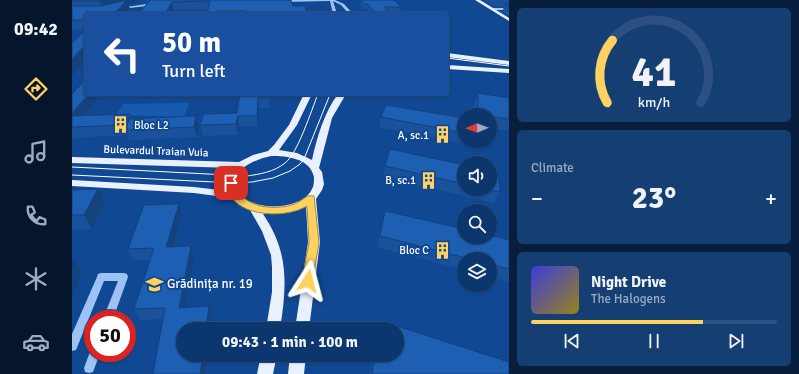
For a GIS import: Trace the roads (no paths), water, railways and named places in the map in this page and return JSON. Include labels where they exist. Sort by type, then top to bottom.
[{"type":"main road","points":[[477,0],[509,20]]},
{"type":"main road","points":[[449,55],[509,63]]},
{"type":"main road","points":[[449,67],[509,71]]},
{"type":"main road","points":[[272,153],[283,143],[307,96]]},
{"type":"main road","points":[[315,167],[317,154],[334,105],[341,96]]},
{"type":"main road","points":[[272,153],[293,154],[304,159],[315,167],[319,175],[320,183],[317,191],[311,198],[299,206],[284,210],[268,211],[253,207],[240,200],[235,195],[231,188],[232,175],[240,165],[249,159],[272,153]]},
{"type":"main road","name":"Bulevardul Traian Vuia","points":[[72,160],[240,165]]},
{"type":"main road","points":[[72,183],[194,190],[235,195]]},
{"type":"main road","points":[[303,322],[314,242],[311,198]]},
{"type":"main road","points":[[253,207],[269,231],[279,267],[280,286],[274,322]]},
{"type":"main road","points":[[266,374],[268,362]]},
{"type":"main road","points":[[296,374],[297,362]]},
{"type":"street","points":[[275,2],[331,0],[344,5],[349,12]]},
{"type":"street","points":[[331,0],[334,12]]},
{"type":"street","points":[[114,10],[131,6],[157,4]]},
{"type":"street","points":[[492,9],[509,9]]},
{"type":"street","points":[[87,310],[101,277],[124,277],[111,310]]},
{"type":"street","points":[[72,346],[84,317]]},
{"type":"street","points":[[89,368],[91,362]]},
{"type":"tram line","points":[[449,58],[509,66]]},
{"type":"tram line","points":[[72,167],[247,176],[267,172],[281,166],[290,158],[308,121],[317,96]]},
{"type":"tram line","points":[[72,175],[235,183],[252,182],[273,178],[290,171],[304,159],[330,96]]},
{"type":"place","name":"Bloc L2","points":[[121,125]]},
{"type":"place","name":"A, sc.1","points":[[442,135]]},
{"type":"place","name":"B, sc.1","points":[[429,180]]},
{"type":"place","name":"Bloc C","points":[[442,250]]},
{"type":"place","name":"Grădinița nr. 19","points":[[154,284]]}]
